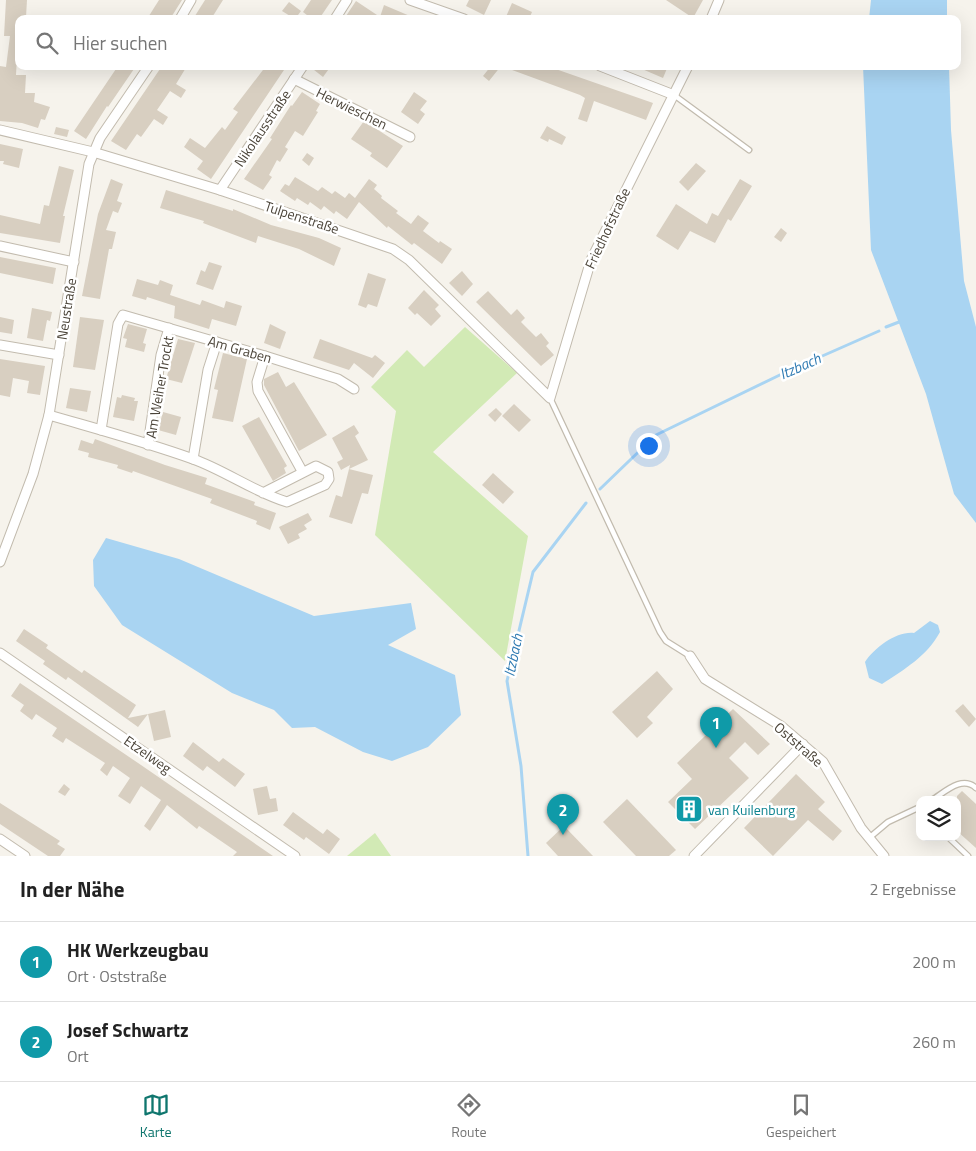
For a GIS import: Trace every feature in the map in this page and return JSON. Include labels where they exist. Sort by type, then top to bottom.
[{"type":"street","points":[[182,15],[191,0]]},
{"type":"street","points":[[338,15],[347,0]]},
{"type":"street","points":[[410,0],[453,15]]},
{"type":"street","points":[[713,15],[719,0]]},
{"type":"street","name":"Neustraße","points":[[0,562],[33,474],[49,415],[89,164],[93,152],[146,70]]},
{"type":"street","name":"Nikolausstraße","points":[[220,190],[300,70]]},
{"type":"street","points":[[610,70],[674,95]]},
{"type":"street","name":"Friedhofstraße","points":[[550,398],[591,260],[619,199],[686,70]]},
{"type":"street","name":"Herwieschen","points":[[294,79],[410,137]]},
{"type":"street","name":"Tulpenstraße","points":[[0,130],[93,152],[220,190],[393,249],[409,260],[550,398]]},
{"type":"street","points":[[0,246],[74,262]]},
{"type":"street","name":"Am Graben","points":[[101,430],[118,324],[123,315],[264,356],[338,380],[354,389]]},
{"type":"street","name":"Am Weiher Trockt","points":[[148,445],[161,356],[169,328]]},
{"type":"street","points":[[193,459],[208,370],[217,342]]},
{"type":"street","points":[[0,345],[59,355]]},
{"type":"street","points":[[264,356],[257,382],[258,392],[302,471]]},
{"type":"street","name":"Am Weiher Trockt","points":[[49,415],[193,459],[222,471],[263,493],[287,502],[294,501],[325,486],[329,479],[328,472],[322,467],[316,466],[302,471],[263,493]]},
{"type":"street","name":"Etzelweg","points":[[0,654],[295,856]]},
{"type":"street","name":"Oststraße","points":[[690,656],[705,679],[774,721],[823,762],[869,838],[884,856]]},
{"type":"street","points":[[694,856],[803,744]]},
{"type":"street","points":[[0,839],[25,856]]},
{"type":"lane","points":[[674,95],[749,150]]},
{"type":"lane","points":[[550,398],[660,632],[666,641],[690,656]]},
{"type":"lane","points":[[938,796],[961,782],[971,783],[976,788]]},
{"type":"lane","points":[[869,838],[888,822],[916,810]]},
{"type":"lane","points":[[952,841],[968,856]]},
{"type":"green space","points":[[465,327],[517,373],[433,452],[528,536],[505,661],[375,535],[396,411],[371,387],[407,350],[424,367]]},
{"type":"green space","points":[[375,833],[391,856],[347,856]]},
{"type":"water","points":[[871,0],[947,0],[947,15],[869,15]]},
{"type":"water","points":[[863,70],[949,70],[951,130],[964,281],[976,327],[976,523],[954,494],[926,394],[871,250]]},
{"type":"water","points":[[106,538],[179,559],[314,616],[411,603],[416,629],[388,645],[455,675],[461,715],[428,747],[392,761],[363,752],[315,727],[292,728],[274,710],[232,693],[122,625],[94,586],[93,560]]},
{"type":"water","points":[[930,621],[938,625],[940,632],[935,641],[922,655],[882,684],[869,678],[865,662],[874,651],[894,637],[914,633]]},
{"type":"building","points":[[6,0],[27,0],[26,15],[15,15],[15,70],[16,75],[26,75],[25,93],[35,93],[34,102],[50,107],[45,120],[41,119],[38,128],[22,123],[0,121],[0,66],[6,67],[10,36],[4,36]]},
{"type":"building","points":[[159,0],[182,0],[173,15],[150,15]]},
{"type":"building","points":[[205,0],[223,0],[214,15],[196,15]]},
{"type":"building","points":[[311,0],[332,0],[322,15],[307,15],[303,12]]},
{"type":"building","points":[[469,0],[491,0],[484,15],[466,6]]},
{"type":"building","points":[[666,0],[703,0],[695,15],[688,15]]},
{"type":"building","points":[[356,1],[377,15],[347,15]]},
{"type":"building","points":[[289,2],[301,11],[298,15],[288,15],[282,11]]},
{"type":"building","points":[[512,3],[532,12],[531,15],[507,15]]},
{"type":"building","points":[[384,5],[408,15],[381,15]]},
{"type":"building","points":[[115,70],[133,70],[86,139],[74,131]]},
{"type":"building","points":[[159,70],[185,70],[176,84],[186,90],[181,98],[170,91],[157,110],[168,117],[163,125],[154,119],[141,137],[137,134],[126,150],[111,141]]},
{"type":"building","points":[[263,70],[284,70],[211,179],[197,169],[203,161],[184,147],[190,138],[205,148],[222,127],[225,130],[238,112],[233,109]]},
{"type":"building","points":[[314,70],[328,70],[323,77]]},
{"type":"building","points":[[488,70],[498,70],[489,81],[483,76]]},
{"type":"building","points":[[512,70],[558,70],[653,103],[646,120],[594,101],[587,122],[578,119],[585,98]]},
{"type":"building","points":[[644,70],[666,70],[663,78]]},
{"type":"building","points":[[302,92],[320,104],[316,111],[318,112],[303,136],[295,131],[285,147],[288,149],[280,162],[277,160],[269,175],[272,177],[263,190],[244,179],[272,139],[270,138],[291,105]]},
{"type":"building","points":[[414,92],[427,101],[420,110],[425,114],[418,124],[401,112]]},
{"type":"building","points":[[364,121],[403,146],[387,168],[370,156],[372,153],[351,139]]},
{"type":"building","points":[[547,126],[566,137],[562,145],[549,139],[548,142],[540,138]]},
{"type":"building","points":[[56,127],[69,130],[67,137],[54,134]]},
{"type":"building","points":[[0,144],[23,149],[19,168],[3,164],[4,161],[0,161]]},
{"type":"building","points":[[307,153],[314,158],[309,166],[302,160]]},
{"type":"building","points":[[696,163],[706,171],[688,191],[679,182]]},
{"type":"building","points":[[59,166],[74,170],[63,216],[65,216],[60,243],[0,233],[0,215],[40,224],[44,205],[49,206]]},
{"type":"building","points":[[295,177],[318,191],[322,187],[332,194],[335,191],[345,198],[349,193],[355,198],[369,179],[377,185],[374,189],[382,196],[381,198],[398,211],[396,213],[411,224],[418,215],[429,223],[423,231],[439,243],[440,241],[452,249],[442,264],[414,243],[412,245],[388,226],[387,228],[359,202],[347,219],[336,211],[334,214],[324,206],[321,210],[310,202],[308,205],[297,198],[295,201],[280,191],[285,184],[289,186]]},
{"type":"building","points":[[111,179],[123,184],[117,201],[122,203],[118,213],[113,211],[106,230],[116,232],[112,249],[109,249],[100,299],[82,296],[98,214]]},
{"type":"building","points":[[740,179],[752,186],[731,221],[728,219],[715,243],[690,231],[678,250],[656,236],[676,204],[707,224],[712,213],[718,216]]},
{"type":"building","points":[[166,190],[233,211],[233,209],[271,225],[319,238],[341,248],[334,266],[299,249],[258,236],[256,243],[203,223],[204,221],[160,208]]},
{"type":"building","points":[[781,228],[787,233],[781,242],[774,237]]},
{"type":"building","points":[[0,257],[56,268],[53,284],[0,273]]},
{"type":"building","points":[[209,262],[222,266],[213,290],[196,284],[201,270],[205,272]]},
{"type":"building","points":[[462,271],[473,284],[462,296],[449,283]]},
{"type":"building","points":[[368,273],[386,279],[377,307],[368,304],[366,308],[358,305]]},
{"type":"building","points":[[137,279],[158,285],[160,280],[173,285],[170,295],[200,305],[202,300],[224,308],[226,301],[242,306],[236,326],[212,319],[209,329],[174,318],[175,306],[147,297],[146,300],[132,296]]},
{"type":"building","points":[[424,290],[439,305],[435,309],[441,316],[431,326],[417,313],[415,315],[408,308]]},
{"type":"building","points":[[488,291],[511,315],[517,309],[525,318],[521,322],[536,337],[541,333],[549,343],[546,346],[554,355],[541,366],[476,302]]},
{"type":"building","points":[[32,308],[52,312],[50,321],[47,320],[43,341],[27,338]]},
{"type":"building","points":[[0,317],[14,320],[12,334],[0,332]]},
{"type":"building","points":[[80,317],[104,320],[95,370],[73,367]]},
{"type":"building","points":[[128,324],[147,329],[143,343],[146,344],[144,352],[125,347],[127,339],[123,338]]},
{"type":"building","points":[[270,324],[286,332],[280,349],[264,343]]},
{"type":"building","points":[[178,339],[195,343],[182,383],[166,379]]},
{"type":"building","points":[[320,339],[372,358],[375,355],[385,363],[373,378],[354,363],[349,370],[313,358]]},
{"type":"building","points":[[223,353],[247,359],[233,422],[212,418],[218,390],[214,389]]},
{"type":"building","points":[[0,359],[45,366],[40,395],[27,393],[29,381],[13,378],[10,397],[0,395]]},
{"type":"building","points":[[278,372],[286,387],[294,382],[327,435],[299,451],[264,385],[264,379]]},
{"type":"building","points":[[70,388],[91,391],[87,412],[66,408]]},
{"type":"building","points":[[122,395],[135,398],[134,401],[138,401],[134,421],[113,417],[117,397],[121,398]]},
{"type":"building","points":[[514,404],[531,420],[519,432],[502,416]]},
{"type":"building","points":[[496,408],[502,414],[495,422],[488,415]]},
{"type":"building","points":[[163,412],[181,417],[176,435],[158,430]]},
{"type":"building","points":[[259,417],[287,466],[284,468],[286,473],[273,481],[242,426]]},
{"type":"building","points":[[354,425],[359,433],[355,436],[368,460],[349,469],[350,465],[341,470],[337,462],[343,459],[332,438]]},
{"type":"building","points":[[95,439],[165,465],[207,478],[205,484],[255,502],[254,505],[276,513],[270,530],[256,524],[257,521],[210,503],[212,499],[133,471],[132,473],[117,468],[118,465],[88,457],[89,453],[78,450],[81,440],[93,444]]},
{"type":"building","points":[[349,469],[373,475],[368,494],[362,493],[352,524],[329,517],[336,495],[342,497]]},
{"type":"building","points":[[493,473],[514,492],[503,504],[482,485]]},
{"type":"building","points":[[308,513],[312,520],[304,525],[307,529],[298,534],[300,538],[288,544],[279,527]]},
{"type":"building","points":[[24,629],[48,645],[46,648],[82,673],[84,670],[136,705],[128,718],[148,714],[138,727],[68,677],[66,680],[43,664],[45,661],[16,641]]},
{"type":"building","points":[[657,671],[673,689],[647,717],[653,723],[637,738],[612,712]]},
{"type":"building","points":[[20,683],[273,856],[233,856],[237,852],[199,826],[197,829],[167,805],[150,831],[144,826],[161,800],[141,786],[130,804],[118,796],[130,778],[113,766],[107,776],[100,770],[105,763],[66,738],[63,743],[52,736],[57,728],[36,714],[32,720],[20,711],[24,705],[11,696]]},
{"type":"building","points":[[963,704],[976,719],[969,727],[955,711]]},
{"type":"building","points":[[733,709],[770,744],[758,755],[745,742],[729,758],[749,778],[695,829],[668,802],[692,779],[677,763]]},
{"type":"building","points":[[165,710],[171,737],[154,741],[148,714]]},
{"type":"building","points":[[193,742],[219,762],[223,758],[245,774],[235,787],[207,766],[203,771],[183,756]]},
{"type":"building","points":[[796,774],[825,802],[818,809],[842,831],[833,841],[808,820],[773,856],[744,828]]},
{"type":"building","points":[[64,784],[70,789],[65,796],[58,792]]},
{"type":"building","points":[[267,786],[270,799],[276,798],[278,811],[258,815],[253,789]]},
{"type":"building","points":[[962,791],[976,804],[976,848],[961,835],[961,796],[957,796]]},
{"type":"building","points":[[627,799],[676,850],[669,856],[636,856],[603,822]]},
{"type":"building","points":[[0,803],[60,841],[57,844],[65,849],[60,856],[48,856],[0,824]]},
{"type":"building","points":[[293,812],[323,834],[327,829],[340,839],[329,854],[306,837],[304,840],[283,825]]},
{"type":"building","points":[[564,826],[593,856],[558,856],[546,843]]},
{"type":"waterway","name":"Itzbach","points":[[886,327],[899,322]]},
{"type":"waterway","name":"Itzbach","points":[[600,489],[656,435],[786,372],[879,331]]},
{"type":"waterway","name":"Itzbach","points":[[528,856],[521,766],[507,681],[533,572],[586,503]]},
{"type":"place","name":"HK Werkzeugbau","points":[[716,748]]},
{"type":"place","name":"van Kuilenburg","points":[[689,809]]},
{"type":"place","name":"Josef Schwartz","points":[[563,835]]}]
